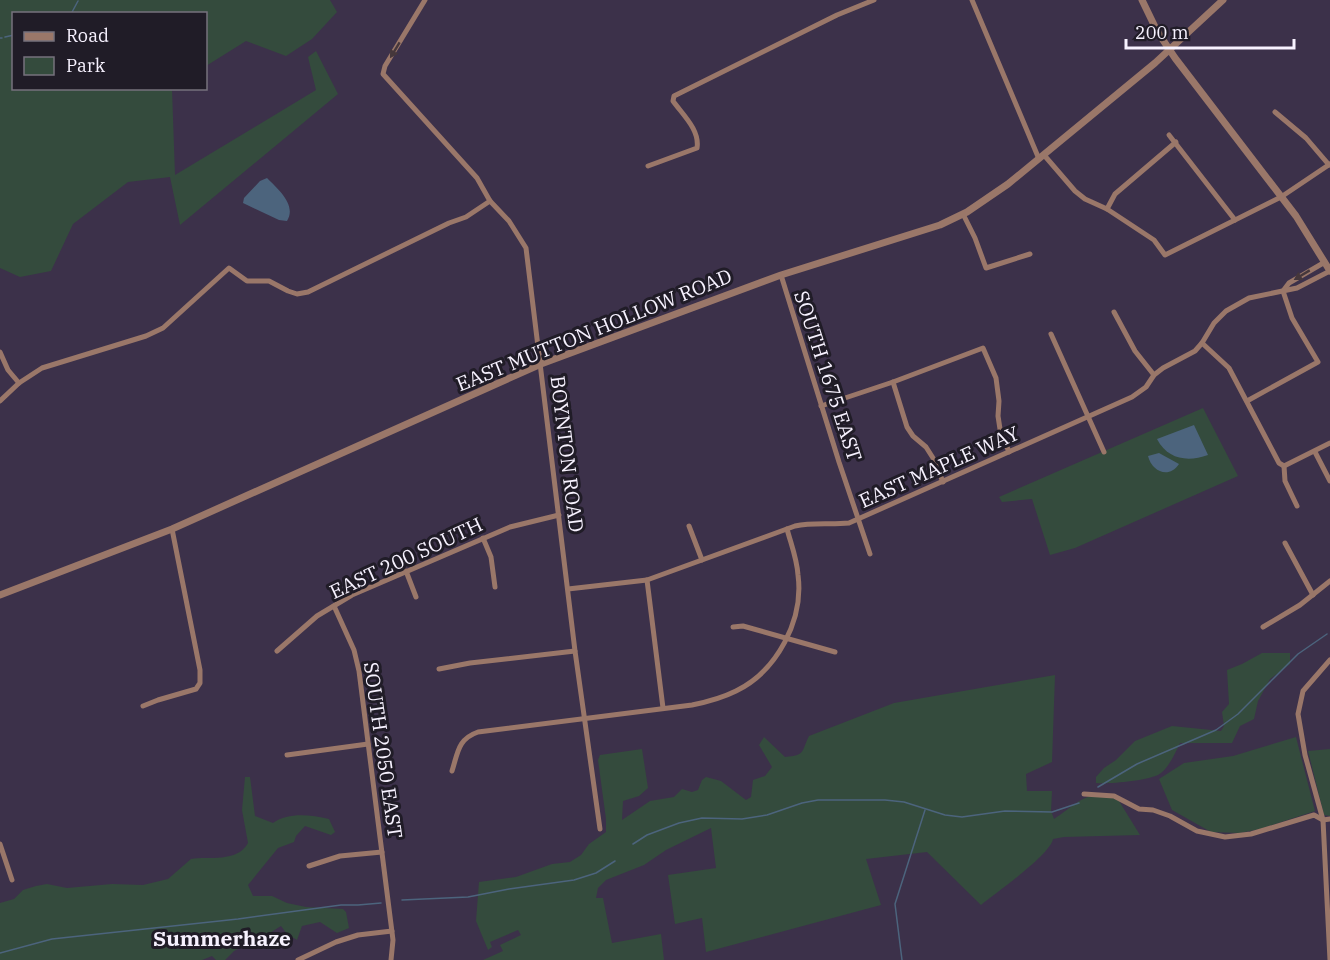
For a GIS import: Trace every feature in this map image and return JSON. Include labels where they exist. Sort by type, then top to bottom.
[{"type":"street","name":"BOYNTON ROAD","points":[[425,0],[385,66],[383,74],[477,178],[490,201],[509,221],[526,248],[541,364],[540,376],[600,830]]},
{"type":"street","points":[[648,166],[697,148],[696,132],[673,101],[674,96],[837,15],[874,0]]},
{"type":"street","points":[[972,0],[1041,157],[1085,199],[1107,209],[1154,240],[1165,255],[1281,197],[1330,164],[1306,138],[1275,112]]},
{"type":"street","points":[[1142,0],[1169,50],[1309,234],[1330,271]]},
{"type":"street","name":"EAST MUTTON HOLLOW ROAD","points":[[0,595],[172,529],[541,364],[781,275],[940,225],[963,214],[1008,184],[1041,157],[1169,50],[1223,0]]},
{"type":"street","points":[[1169,135],[1235,220]]},
{"type":"street","points":[[1107,209],[1115,194],[1176,142]]},
{"type":"street","points":[[0,401],[19,383],[42,369],[146,336],[163,328],[229,268],[247,280],[269,281],[297,294],[308,292],[449,223],[466,217],[490,201]]},
{"type":"street","points":[[963,214],[986,268],[1030,254]]},
{"type":"street","name":"EAST MAPLE WAY","points":[[1283,291],[1289,283],[1325,262]]},
{"type":"street","name":"EAST MAPLE WAY","points":[[568,590],[646,580],[787,529],[805,524],[849,523],[859,519],[1132,397],[1146,387],[1154,375],[1163,368],[1195,351],[1214,323],[1226,311],[1250,298],[1305,284],[1330,271]]},
{"type":"street","name":"SOUTH 1675 EAST","points":[[781,275],[870,554]]},
{"type":"street","points":[[1247,401],[1318,362],[1292,318],[1283,291]]},
{"type":"street","points":[[1114,312],[1135,351],[1154,375]]},
{"type":"street","points":[[1051,334],[1104,452]]},
{"type":"street","points":[[1202,343],[1229,368],[1280,463],[1284,466],[1286,481],[1297,506]]},
{"type":"street","points":[[821,406],[983,348],[996,378],[1000,429],[1009,452]]},
{"type":"street","points":[[0,352],[8,370],[19,383]]},
{"type":"street","points":[[893,382],[907,427],[929,453],[943,482]]},
{"type":"street","points":[[1284,466],[1330,443]]},
{"type":"street","points":[[1315,452],[1330,481]]},
{"type":"street","name":"EAST 200 SOUTH","points":[[277,651],[317,616],[352,595],[510,526],[559,515]]},
{"type":"street","points":[[689,526],[702,560]]},
{"type":"street","points":[[143,706],[196,689],[200,683],[200,670],[172,529]]},
{"type":"street","points":[[452,771],[461,743],[467,736],[478,732],[692,705],[718,699],[737,691],[757,678],[776,657],[787,639],[799,595],[799,575],[787,529]]},
{"type":"street","points":[[483,538],[491,557],[495,587]]},
{"type":"street","points":[[1285,543],[1313,595]]},
{"type":"street","points":[[406,571],[416,597]]},
{"type":"street","points":[[646,580],[663,708]]},
{"type":"street","points":[[1263,627],[1300,605],[1330,581]]},
{"type":"street","name":"SOUTH 2050 EAST","points":[[334,606],[354,650],[392,931],[391,960]]},
{"type":"street","points":[[733,627],[743,626],[835,652]]},
{"type":"street","points":[[439,669],[470,663],[575,651]]},
{"type":"street","points":[[1330,660],[1303,691],[1298,714],[1300,734],[1323,820],[1330,960]]},
{"type":"street","points":[[287,755],[368,744]]},
{"type":"street","points":[[1084,795],[1114,796],[1139,809],[1153,810],[1170,816],[1197,831],[1225,837],[1251,834],[1314,815],[1323,820],[1330,819]]},
{"type":"street","points":[[0,844],[12,880]]},
{"type":"street","points":[[309,866],[340,856],[382,852]]},
{"type":"street","points":[[298,960],[336,942],[358,935],[392,931]]},
{"type":"green space","points":[[0,0],[330,0],[337,12],[312,39],[286,56],[246,41],[207,65],[207,12],[12,12],[12,90],[172,90],[175,175],[316,90],[308,57],[316,51],[338,94],[180,225],[170,177],[128,182],[73,224],[51,271],[20,277],[0,268]]},
{"type":"green space","points":[[1203,408],[1238,476],[1075,548],[1050,555],[1032,499],[1002,502],[999,497]]},
{"type":"green space","points":[[1262,653],[1290,653],[1290,664],[1270,679],[1258,701],[1254,719],[1240,726],[1232,743],[1180,743],[1168,765],[1158,775],[1127,782],[1096,783],[1096,777],[1104,768],[1116,760],[1135,741],[1172,726],[1221,731],[1224,726],[1222,712],[1229,704],[1227,670]]},
{"type":"green space","points":[[1055,675],[1052,762],[1026,774],[1027,791],[1052,791],[1051,811],[1054,819],[1091,796],[1099,795],[1119,801],[1140,835],[1053,839],[1050,846],[1033,864],[981,905],[927,852],[866,859],[881,905],[706,952],[702,918],[675,924],[668,875],[716,868],[711,828],[666,850],[644,865],[606,880],[598,888],[596,898],[603,898],[612,943],[661,934],[664,960],[483,960],[503,951],[500,945],[521,935],[518,930],[490,942],[492,947],[488,950],[476,921],[479,882],[516,877],[552,864],[570,862],[606,832],[598,760],[600,755],[642,749],[648,788],[639,796],[623,801],[622,820],[650,801],[674,797],[682,789],[692,792],[698,790],[702,780],[706,777],[721,781],[746,800],[751,797],[753,780],[765,776],[772,767],[759,745],[764,737],[785,757],[792,756],[802,752],[809,736],[894,703]]},
{"type":"green space","points":[[1296,737],[1315,811],[1240,833],[1211,832],[1172,810],[1159,779],[1184,763],[1233,756]]},
{"type":"green space","points":[[1330,749],[1330,816],[1324,815],[1308,751]]},
{"type":"green space","points":[[245,777],[250,777],[255,816],[273,823],[293,816],[329,819],[335,832],[331,835],[305,826],[294,842],[278,848],[248,885],[253,896],[272,896],[287,903],[306,907],[343,909],[346,912],[349,928],[337,933],[320,922],[302,926],[297,940],[287,934],[281,926],[268,934],[269,943],[257,948],[248,944],[234,951],[225,960],[216,960],[212,956],[202,960],[0,960],[0,903],[14,899],[23,890],[47,884],[67,888],[112,884],[143,885],[168,879],[191,859],[237,854],[248,843],[242,810]]},
{"type":"water","points":[[267,178],[288,203],[290,209],[287,221],[279,220],[243,203],[244,198],[260,181]]},
{"type":"water","points":[[1194,425],[1208,455],[1186,459],[1179,457],[1167,451],[1157,439]]},
{"type":"water","points":[[1159,453],[1179,464],[1170,471],[1157,470],[1148,456]]},
{"type":"waterway","points":[[72,12],[78,1]]},
{"type":"waterway","points":[[5,37],[12,35]]},
{"type":"waterway","points":[[1098,787],[1137,764],[1216,730],[1238,714],[1298,654],[1327,634]]},
{"type":"waterway","points":[[633,844],[647,835],[679,823],[702,818],[742,819],[767,815],[818,800],[904,802],[945,815],[962,817],[1005,811],[1052,812],[1079,803]]},
{"type":"waterway","points":[[902,960],[895,904],[925,810]]},
{"type":"waterway","points":[[402,900],[468,897],[574,880],[596,873],[615,861]]},
{"type":"waterway","points":[[0,953],[52,939],[238,919],[341,905],[381,903]]},
{"type":"district","name":"Summerhaze","points":[[222,939]]}]
